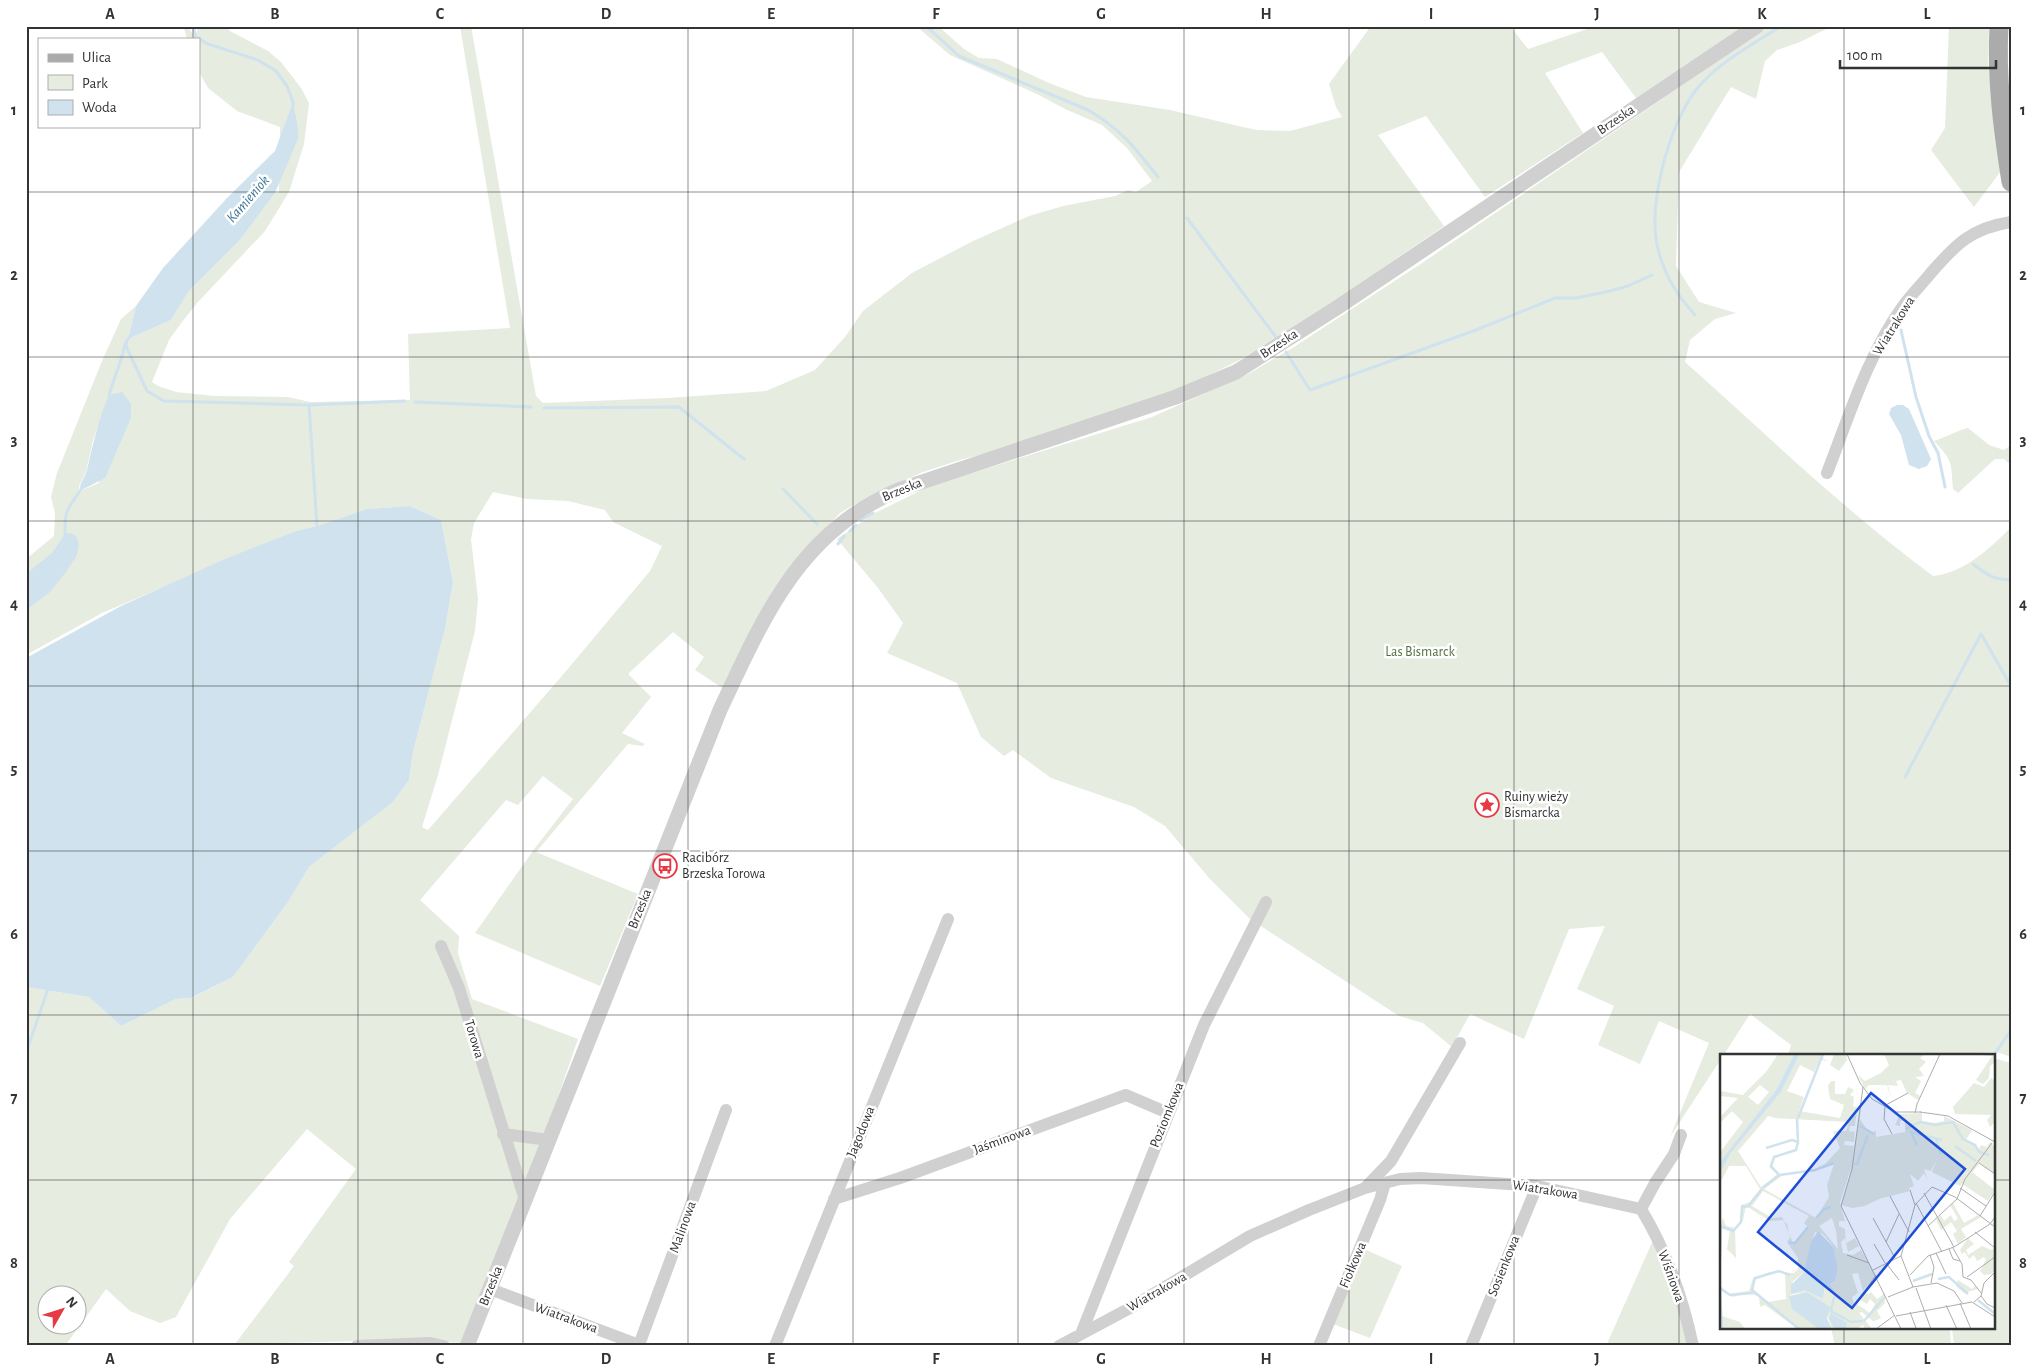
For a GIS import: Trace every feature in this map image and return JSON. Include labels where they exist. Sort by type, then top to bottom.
[{"type":"main road","points":[[1999,26],[2001,115],[2011,182]]},
{"type":"street","name":"Brzeska","points":[[467,1346],[696,768],[730,688],[761,625],[780,593],[806,558],[838,525],[863,507],[901,489],[1176,397],[1236,372],[1335,309],[1757,26]]},
{"type":"street","name":"Wiatrakowa","points":[[1828,474],[1882,339],[1902,306],[1948,253],[1964,239],[1988,227],[2011,222]]},
{"type":"street","name":"Poziomkowa","points":[[1081,1334],[1204,1025],[1266,902]]},
{"type":"street","name":"Jagodowa","points":[[775,1346],[948,919]]},
{"type":"street","name":"Torowa","points":[[441,946],[459,988],[525,1200]]},
{"type":"street","name":"Wiatrakowa","points":[[1365,1188],[1391,1161],[1460,1043]]},
{"type":"street","name":"Jaśminowa","points":[[834,1199],[900,1178],[1126,1095],[1168,1113]]},
{"type":"street","name":"Malinowa","points":[[640,1345],[726,1110]]},
{"type":"street","points":[[503,1134],[549,1140]]},
{"type":"street","points":[[1641,1209],[1674,1154],[1681,1135]]},
{"type":"street","points":[[1391,1161],[1400,1179]]},
{"type":"street","name":"Wiatrakowa","points":[[1058,1346],[1146,1299],[1250,1236],[1365,1188],[1400,1179],[1421,1178],[1537,1186],[1641,1209]]},
{"type":"street","name":"Fiołkowa","points":[[1319,1346],[1380,1200],[1385,1183]]},
{"type":"street","name":"Sosienkowa","points":[[1471,1346],[1537,1186]]},
{"type":"street","name":"Wiśniowa","points":[[1641,1209],[1657,1236],[1688,1322],[1693,1346]]},
{"type":"street","name":"Wiatrakowa","points":[[490,1290],[640,1345]]},
{"type":"street","points":[[357,1346],[430,1343],[444,1346]]},
{"type":"green space","points":[[198,26],[226,26],[230,31],[268,51],[281,62],[301,88],[309,103],[304,144],[289,192],[265,231],[198,302],[169,340],[152,382],[176,392],[214,396],[288,397],[310,402],[410,400],[408,334],[510,328],[460,26],[471,26],[536,396],[543,403],[667,398],[766,391],[815,370],[845,337],[863,311],[912,273],[971,242],[1029,216],[1063,206],[1115,196],[1128,190],[1136,192],[1152,181],[1127,148],[1102,125],[950,55],[916,26],[938,26],[964,49],[979,58],[997,59],[1049,83],[1086,97],[1170,110],[1256,130],[1290,131],[1342,117],[1336,107],[1329,84],[1371,26],[1510,26],[1528,49],[1596,26],[1745,26],[1636,98],[1602,52],[1545,73],[1583,133],[1485,197],[1426,116],[1378,135],[1444,226],[1271,344],[1188,386],[1002,450],[963,459],[923,472],[874,493],[840,513],[819,535],[724,689],[695,670],[704,657],[673,632],[628,674],[651,697],[622,733],[645,744],[642,746],[628,744],[536,852],[638,894],[600,986],[475,933],[535,848],[573,799],[543,776],[518,805],[506,800],[420,900],[459,936],[458,953],[472,999],[578,1039],[551,1117],[464,1343],[408,1340],[235,1344],[294,1266],[289,1262],[356,1169],[307,1129],[230,1219],[176,1317],[160,1323],[130,1311],[106,1289],[88,1314],[88,1284],[38,1284],[38,1334],[74,1334],[65,1346],[26,1346],[26,987],[89,997],[121,1026],[176,999],[192,998],[233,977],[288,902],[309,867],[393,802],[409,780],[413,752],[445,629],[453,582],[441,520],[410,506],[367,509],[296,531],[102,613],[26,655],[26,559],[54,536],[55,513],[51,497],[57,473],[121,319],[136,306],[128,339],[171,320],[189,291],[240,240],[275,193],[279,193],[280,127],[237,111],[208,88],[200,74],[200,38],[187,38],[184,28],[187,27],[196,37]],"holes":[[[109,395],[99,483],[80,491],[79,486],[86,472],[93,440]],[[493,492],[527,499],[568,501],[605,510],[613,522],[662,546],[650,571],[428,830],[422,827],[438,775],[475,631],[478,599],[471,539],[474,523]]]},
{"type":"green space","name":"Las Bismarck","points":[[1769,26],[1832,26],[1800,42],[1777,50],[1765,61],[1756,99],[1731,87],[1679,172],[1676,266],[1699,302],[1736,313],[1715,319],[1690,340],[1685,362],[1837,499],[1933,576],[1955,570],[1975,559],[2011,527],[2011,1057],[1997,1052],[1954,1054],[1789,1054],[1791,1045],[1750,1014],[1724,1054],[1720,1054],[1720,1061],[1670,1137],[1709,1043],[1659,1021],[1640,1064],[1598,1045],[1614,1006],[1577,989],[1605,926],[1569,929],[1524,1039],[1470,1014],[1452,1047],[1423,1023],[1399,1016],[1250,919],[1210,879],[1165,826],[1134,807],[1051,778],[1013,750],[1004,756],[981,737],[957,683],[887,653],[903,623],[878,588],[837,539],[875,513],[930,486],[1152,417],[1248,374],[1294,347],[1422,263]]},
{"type":"green space","points":[[1949,26],[1989,26],[1988,63],[2001,171],[1974,207],[1931,150],[1945,128]]},
{"type":"green space","points":[[1968,428],[1989,445],[2004,450],[2011,445],[2011,465],[2004,459],[1995,459],[1958,493],[1953,489],[1950,462],[1934,441]]},
{"type":"green space","points":[[1994,1058],[2011,1063],[2011,1346],[1954,1346],[1952,1330],[1994,1330]]},
{"type":"green space","points":[[1654,1238],[1676,1299],[1689,1346],[1606,1346]]},
{"type":"green space","points":[[1364,1249],[1402,1266],[1370,1338],[1333,1324]]},
{"type":"green space","points":[[1831,1330],[1950,1330],[1951,1346],[1835,1346]]},
{"type":"water","points":[[293,102],[298,139],[275,193],[240,240],[189,291],[171,320],[128,339],[136,306],[163,268],[227,198],[275,151]]},
{"type":"water","points":[[122,392],[131,404],[131,418],[105,478],[80,491],[80,485],[87,470],[105,404],[109,395]]},
{"type":"water","points":[[1903,405],[1909,409],[1931,459],[1927,466],[1919,469],[1909,465],[1901,435],[1889,414],[1891,408]]},
{"type":"water","points":[[410,506],[441,520],[453,582],[445,629],[413,752],[409,780],[393,802],[309,867],[288,902],[233,977],[191,998],[176,999],[121,1026],[89,997],[26,987],[26,658],[121,606],[225,559],[296,531],[367,509]]},
{"type":"water","points":[[70,533],[76,536],[79,544],[77,555],[50,592],[26,610],[26,574],[52,553],[65,534]]},
{"type":"waterway","name":"Kamieniok","points":[[193,26],[198,38]]},
{"type":"waterway","points":[[926,26],[959,56],[1088,110],[1099,117],[1127,140],[1158,177]]},
{"type":"waterway","points":[[1695,315],[1683,301],[1669,279],[1659,253],[1655,214],[1662,168],[1677,124],[1686,106],[1704,80],[1735,55],[1781,26]]},
{"type":"waterway","name":"Kamieniok","points":[[200,39],[208,44],[258,60],[276,71],[287,86],[293,106]]},
{"type":"waterway","points":[[1187,218],[1276,337]]},
{"type":"waterway","points":[[1286,352],[1310,390],[1476,330],[1555,298],[1576,298],[1606,292],[1628,286],[1652,275]]},
{"type":"waterway","points":[[1901,330],[1916,397],[1929,436],[1938,453],[1945,487]]},
{"type":"waterway","name":"Kamieniok","points":[[109,395],[125,344],[129,338]]},
{"type":"waterway","points":[[127,340],[126,346],[147,391],[164,401],[309,405],[405,401]]},
{"type":"waterway","points":[[415,402],[531,407]]},
{"type":"waterway","points":[[309,405],[317,526]]},
{"type":"waterway","points":[[544,408],[679,407],[744,459]]},
{"type":"waterway","points":[[783,489],[817,524]]},
{"type":"waterway","name":"Kamieniok","points":[[65,534],[67,511],[80,491]]},
{"type":"waterway","points":[[861,520],[873,513]]},
{"type":"waterway","points":[[850,531],[856,525]]},
{"type":"waterway","points":[[838,544],[844,536]]},
{"type":"waterway","points":[[1973,564],[1995,578],[2011,579]]},
{"type":"waterway","points":[[1905,777],[1981,634],[2011,686]]},
{"type":"waterway","points":[[26,1053],[48,989]]},
{"type":"waterway","points":[[1996,1052],[2011,1030]]},
{"type":"place","name":"Ruiny wieży Bismarcka","points":[[1487,805]]},
{"type":"place","name":"Racibórz Brzeska Torowa","points":[[665,866]]}]
